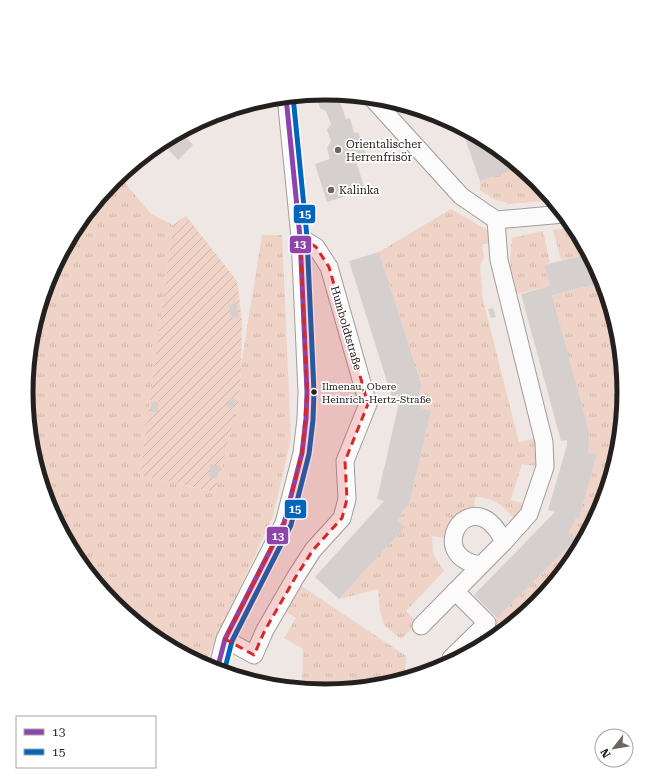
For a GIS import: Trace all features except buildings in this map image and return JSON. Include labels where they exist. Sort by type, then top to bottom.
[{"type":"street","points":[[219,664],[225,639],[284,523],[302,453],[306,419],[306,392],[300,237],[287,102]]},
{"type":"street","points":[[379,105],[461,196],[496,220],[557,215]]},
{"type":"street","points":[[421,626],[504,542],[529,514],[545,467],[544,442],[499,260],[496,220]]},
{"type":"street","name":"Humboldtstraße","points":[[225,639],[254,655],[265,630],[295,578],[313,550],[342,518],[347,499],[345,461],[368,404],[329,267],[316,247],[300,237]]},
{"type":"street","points":[[481,565],[468,562],[461,558],[456,552],[453,545],[453,537],[455,529],[460,523],[473,517],[481,518],[493,525],[504,542]]},
{"type":"street","points":[[455,591],[487,623],[456,653]]},
{"type":"highlighted area","points":[[300,237],[316,247],[329,267],[368,404],[345,461],[347,499],[342,518],[313,550],[295,578],[265,630],[254,655],[225,639],[284,523],[302,453],[307,392]]},
{"type":"green space","points":[[506,163],[518,172],[546,201],[510,204],[493,199],[480,190],[480,181],[509,171]]},
{"type":"green space","points":[[123,181],[151,214],[173,225],[140,475],[215,492],[240,396],[241,366],[262,235],[282,235],[291,438],[273,516],[207,659],[179,645],[147,624],[132,612],[105,585],[93,570],[72,538],[55,504],[43,468],[35,430],[33,392],[35,354],[43,316],[55,280],[72,246],[93,214],[105,199]]},
{"type":"green space","points":[[451,209],[487,230],[490,243],[482,244],[484,258],[480,265],[483,300],[519,442],[534,439],[536,466],[522,464],[511,500],[525,504],[514,518],[498,503],[488,499],[475,497],[474,510],[452,522],[446,538],[432,536],[433,554],[444,571],[406,611],[418,623],[401,639],[384,625],[380,611],[378,589],[339,599],[404,528],[397,521],[406,506],[409,506],[431,411],[421,408],[420,388],[422,387],[379,252]]},
{"type":"green space","points":[[186,216],[237,281],[242,321],[240,396],[215,492],[140,475],[173,225]]},
{"type":"green space","points":[[567,228],[583,255],[561,260],[553,230]]},
{"type":"green space","points":[[543,231],[550,263],[544,265],[550,286],[512,295],[510,260],[512,238]]},
{"type":"green space","points":[[595,280],[607,316],[615,354],[617,392],[615,430],[602,486],[578,538],[557,570],[545,585],[518,612],[499,627],[492,621],[497,618],[575,540],[568,534],[576,518],[579,519],[597,454],[588,452],[588,433],[552,295],[596,284]]},
{"type":"green space","points":[[300,585],[406,656],[405,673],[363,682],[325,684],[302,683],[303,649],[284,638],[296,618],[285,611]]},
{"type":"transit line","name":"13","points":[[219,664],[225,639],[284,523],[302,453],[306,419],[307,392],[300,237],[287,102]]},
{"type":"transit line","name":"15","points":[[225,667],[232,641],[291,525],[309,454],[313,420],[314,392],[307,237],[294,102]]},
{"type":"place","name":"Orientalischer Herrenfrisör","points":[[338,150]]},
{"type":"place","name":"Kalinka","points":[[331,190]]},
{"type":"place","name":"Ilmenau, Obere Heinrich-Hertz-Straße","points":[[314,392]]}]
